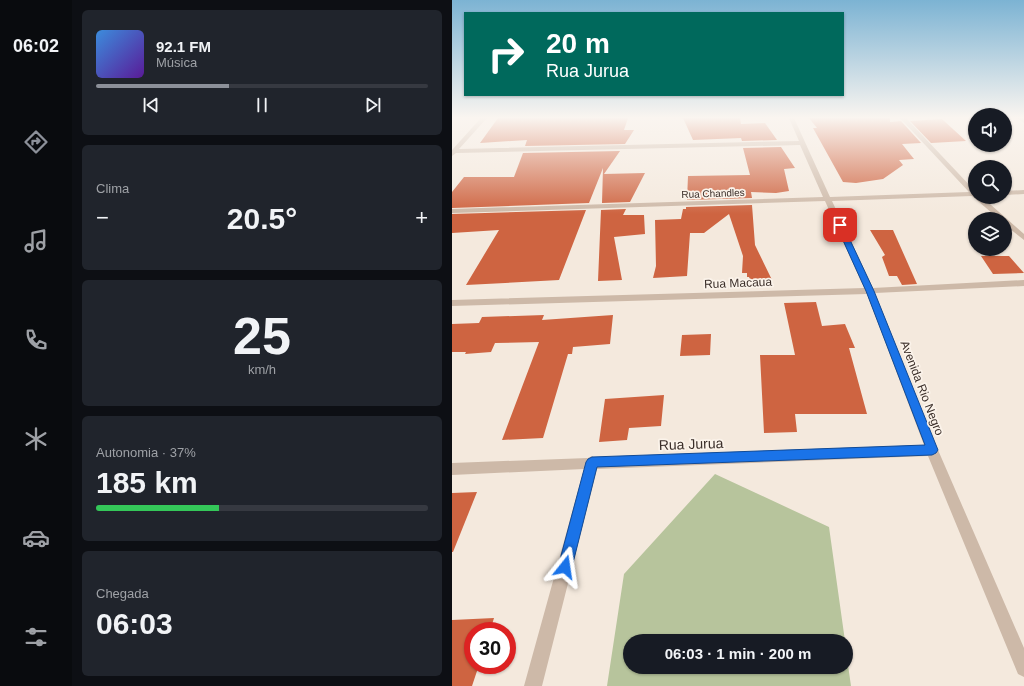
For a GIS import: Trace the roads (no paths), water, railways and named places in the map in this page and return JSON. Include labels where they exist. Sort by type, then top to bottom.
[{"type":"street","points":[[453,152],[530,150]]},
{"type":"street","name":"Avenida Rio Negro","points":[[805,150],[870,291],[932,450],[1024,668]]},
{"type":"street","points":[[932,150],[968,188]]},
{"type":"street","points":[[1012,193],[1024,192]]},
{"type":"street","name":"Rua Chandles","points":[[452,211],[968,195]]},
{"type":"street","points":[[986,204],[995,212]]},
{"type":"street","points":[[1012,227],[1024,238]]},
{"type":"street","name":"Rua Macaua","points":[[452,303],[870,291],[1024,283]]},
{"type":"street","name":"Rua Jurua","points":[[452,469],[592,462],[932,450]]},
{"type":"street","points":[[534,686],[592,462]]}]
